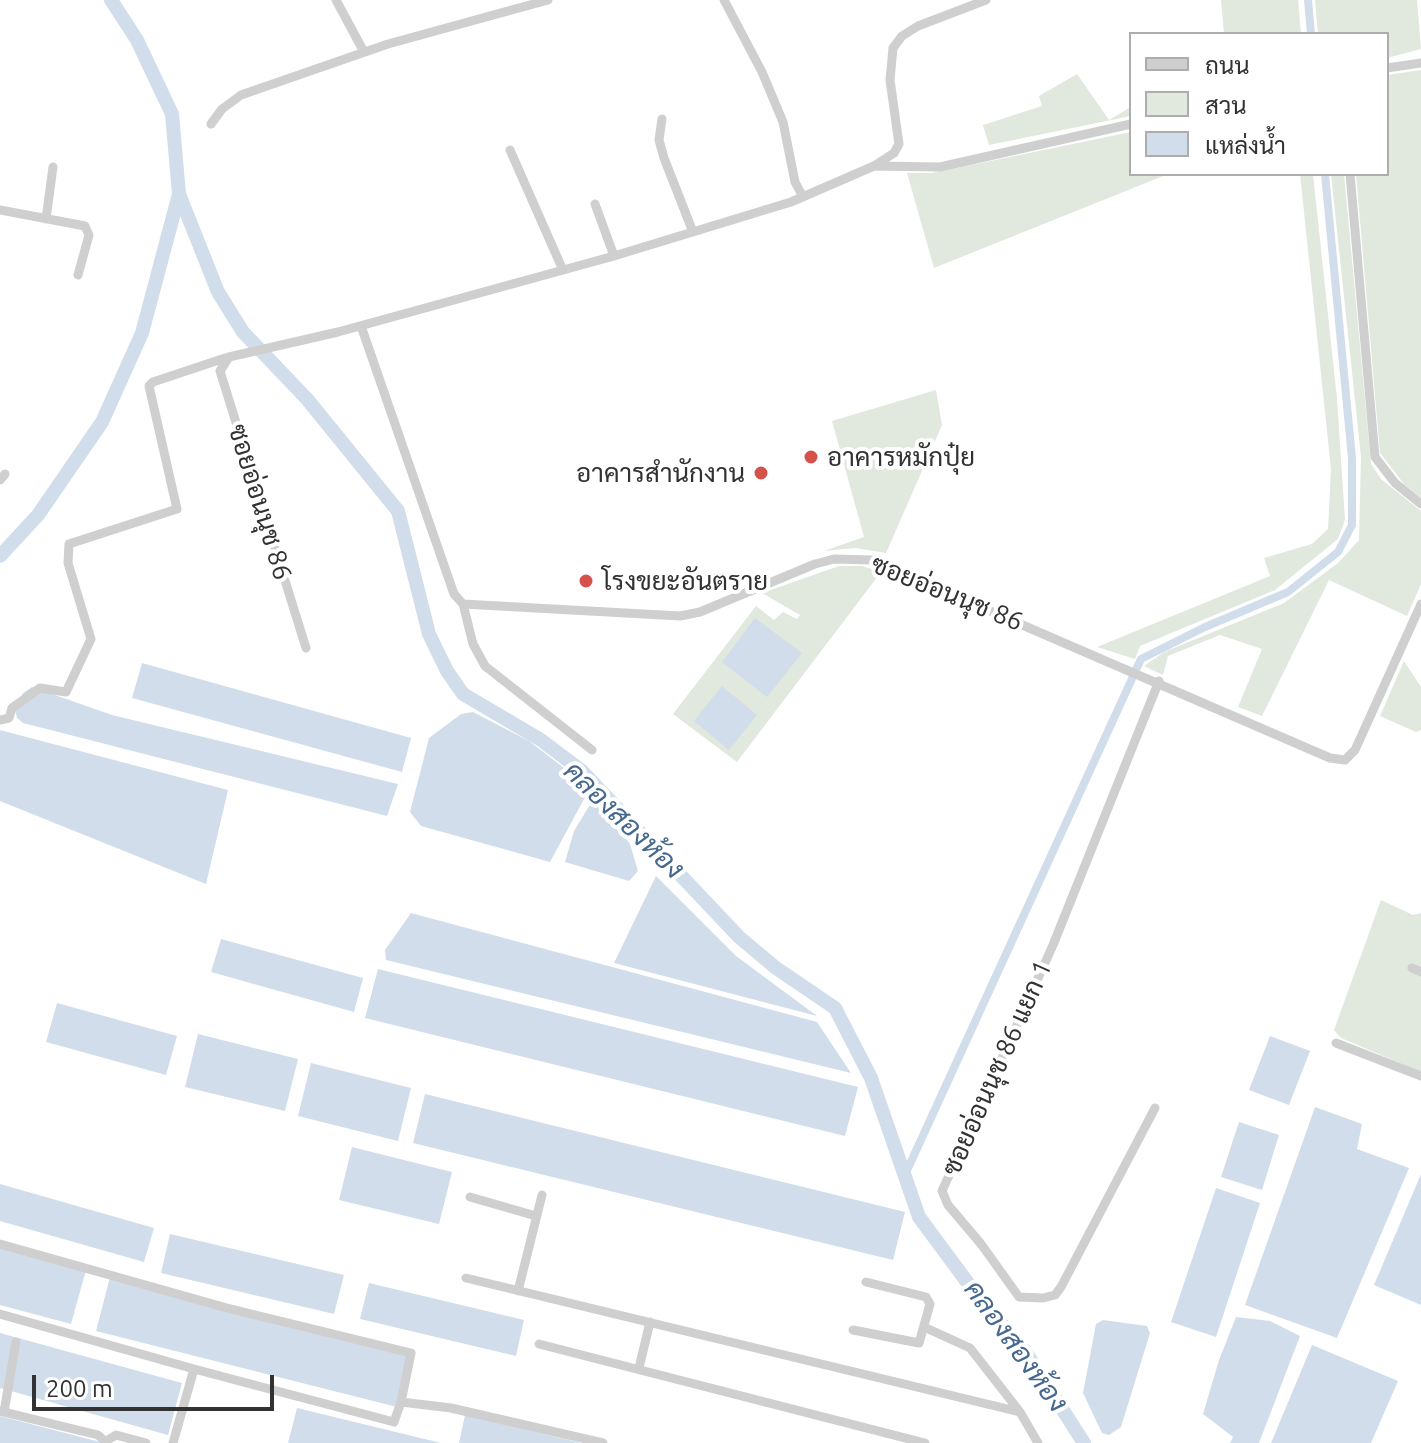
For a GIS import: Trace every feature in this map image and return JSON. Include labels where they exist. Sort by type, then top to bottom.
[{"type":"street","points":[[336,0],[364,52]]},
{"type":"street","points":[[211,124],[222,109],[241,95],[364,52],[548,0]]},
{"type":"street","points":[[724,0],[762,72],[783,122],[795,182],[803,197]]},
{"type":"street","points":[[911,165],[899,144],[890,80],[893,48],[902,36],[918,26],[986,0]]},
{"type":"street","points":[[1389,68],[1421,57]]},
{"type":"street","points":[[1399,65],[1421,63]]},
{"type":"street","points":[[662,119],[659,140],[693,232]]},
{"type":"street","points":[[874,166],[940,167],[1129,124]]},
{"type":"street","points":[[0,720],[9,718],[12,708],[40,688],[66,692],[91,639],[68,563],[69,544],[175,513],[177,509],[149,386],[153,382],[246,352],[361,326],[614,256],[803,197],[874,166],[894,153],[899,144]]},
{"type":"street","points":[[510,150],[562,268]]},
{"type":"street","points":[[46,219],[53,167]]},
{"type":"street","points":[[1350,176],[1375,457],[1395,483],[1421,504]]},
{"type":"street","points":[[595,204],[614,256]]},
{"type":"street","points":[[0,210],[85,226],[89,230],[78,275]]},
{"type":"street","points":[[361,326],[454,594],[463,604],[473,644],[485,666],[592,750]]},
{"type":"street","name":"ซอยอ่อนนุช 86","points":[[229,357],[220,371],[306,648]]},
{"type":"street","name":"ซอยอ่อนนุช 86","points":[[463,604],[680,616],[700,612],[815,564],[857,558],[872,560],[1159,681],[1330,758],[1345,760],[1355,750],[1421,604]]},
{"type":"street","name":"ซอยอ่อนนุช 86 แยก 1","points":[[1155,1108],[1061,1287],[1055,1295],[1043,1298],[1019,1297],[948,1205],[942,1191],[1053,945],[1159,681]]},
{"type":"street","points":[[1336,1043],[1421,1076]]},
{"type":"street","points":[[518,1291],[542,1195]]},
{"type":"street","points":[[470,1197],[536,1216]]},
{"type":"street","points":[[0,1244],[227,1308],[411,1353],[394,1422],[0,1314]]},
{"type":"street","points":[[466,1278],[1020,1412]]},
{"type":"street","points":[[853,1330],[914,1344],[919,1343],[924,1327],[930,1304],[926,1297],[866,1282]]},
{"type":"street","points":[[639,1368],[650,1322]]},
{"type":"street","points":[[924,1327],[970,1348],[1020,1412],[1038,1443]]},
{"type":"street","points":[[16,1342],[2,1412],[98,1435],[106,1442],[116,1435],[146,1443]]},
{"type":"street","points":[[539,1344],[925,1443]]},
{"type":"street","points":[[173,1443],[194,1369]]},
{"type":"street","points":[[401,1402],[451,1408],[603,1443]]},
{"type":"green space","points":[[1221,0],[1298,0],[1301,32],[1224,32]]},
{"type":"green space","points":[[1315,0],[1417,0],[1421,49],[1389,57],[1389,32],[1318,32]]},
{"type":"green space","points":[[1421,70],[1421,498],[1404,484],[1380,453],[1356,176],[1389,176],[1389,75]]},
{"type":"green space","points":[[1077,74],[1109,120],[1129,108],[1129,116],[989,145],[983,125],[1042,106],[1039,96]]},
{"type":"green space","points":[[1129,132],[1129,176],[1163,176],[934,268],[907,173],[932,173]]},
{"type":"green space","points":[[1300,176],[1313,176],[1337,399],[1345,520],[1338,539],[1275,590],[1140,646],[1135,659],[1097,647],[1270,576],[1264,558],[1312,544],[1328,529],[1331,469]]},
{"type":"green space","points":[[1331,176],[1344,176],[1371,464],[1381,479],[1421,511],[1421,584],[1407,616],[1329,580],[1262,716],[1238,707],[1262,649],[1220,635],[1168,656],[1163,675],[1144,666],[1164,652],[1284,603],[1338,563],[1359,540],[1361,457]]},
{"type":"green space","points":[[936,390],[942,425],[886,553],[855,548],[824,551],[864,537],[832,421]]},
{"type":"green space","points":[[839,566],[862,566],[881,572],[737,762],[673,714],[756,606],[774,620],[783,612],[797,619],[800,615],[762,593]]},
{"type":"green space","points":[[1404,661],[1421,687],[1421,730],[1416,732],[1380,716]]},
{"type":"green space","points":[[1381,900],[1413,915],[1421,913],[1421,1072],[1341,1038],[1334,1030]]},
{"type":"water","points":[[755,618],[802,653],[767,697],[722,662]]},
{"type":"water","points":[[142,663],[411,738],[402,772],[132,698]]},
{"type":"water","points":[[722,686],[757,715],[729,750],[694,721]]},
{"type":"water","points":[[32,687],[112,715],[398,784],[387,816],[23,723],[17,718],[15,709],[23,693]]},
{"type":"water","points":[[473,712],[529,741],[590,788],[550,862],[421,826],[410,812],[429,738],[461,714]]},
{"type":"water","points":[[0,730],[228,790],[206,884],[0,801]]},
{"type":"water","points":[[594,798],[630,844],[638,871],[629,881],[565,862],[574,831]]},
{"type":"water","points":[[656,876],[736,956],[817,1016],[614,963]]},
{"type":"water","points":[[411,913],[817,1022],[851,1073],[386,960],[385,950]]},
{"type":"water","points":[[221,939],[363,978],[354,1012],[211,972]]},
{"type":"water","points":[[378,969],[858,1087],[845,1136],[365,1018]]},
{"type":"water","points":[[57,1003],[177,1036],[166,1075],[46,1042]]},
{"type":"water","points":[[198,1034],[298,1059],[285,1111],[185,1087]]},
{"type":"water","points":[[1270,1036],[1310,1051],[1289,1105],[1249,1090]]},
{"type":"water","points":[[311,1063],[411,1088],[398,1141],[298,1116]]},
{"type":"water","points":[[425,1094],[905,1212],[893,1260],[413,1143]]},
{"type":"water","points":[[1315,1107],[1362,1124],[1357,1149],[1409,1168],[1337,1338],[1245,1305]]},
{"type":"water","points":[[1239,1122],[1279,1135],[1262,1190],[1221,1177]]},
{"type":"water","points":[[352,1147],[452,1172],[439,1224],[339,1200]]},
{"type":"water","points":[[1421,1174],[1421,1305],[1374,1285]]},
{"type":"water","points":[[0,1184],[154,1228],[144,1262],[0,1221]]},
{"type":"water","points":[[1216,1188],[1260,1203],[1216,1337],[1171,1322]]},
{"type":"water","points":[[170,1234],[344,1275],[334,1314],[161,1273]]},
{"type":"water","points":[[0,1247],[86,1270],[71,1324],[0,1305]]},
{"type":"water","points":[[110,1277],[411,1353],[397,1407],[96,1331]]},
{"type":"water","points":[[369,1283],[524,1320],[516,1356],[360,1319]]},
{"type":"water","points":[[1236,1317],[1270,1321],[1300,1336],[1259,1443],[1230,1443],[1233,1437],[1203,1414]]},
{"type":"water","points":[[1103,1320],[1147,1326],[1150,1333],[1121,1427],[1109,1435],[1102,1433],[1083,1393],[1096,1324]]},
{"type":"water","points":[[0,1333],[182,1383],[168,1435],[0,1388]]},
{"type":"water","points":[[1312,1345],[1398,1381],[1371,1443],[1271,1443]]},
{"type":"water","points":[[297,1408],[441,1443],[288,1443]]},
{"type":"water","points":[[465,1415],[581,1443],[459,1443]]},
{"type":"water","points":[[0,1416],[104,1443],[0,1443]]},
{"type":"waterway","points":[[0,556],[38,515],[102,422],[142,333],[179,194],[172,114],[137,40],[111,0]]},
{"type":"waterway","points":[[1308,0],[1311,32]]},
{"type":"waterway","points":[[904,1177],[1141,659],[1205,627],[1288,592],[1338,552],[1352,525],[1352,458],[1325,176]]},
{"type":"waterway","name":"คลองสองห้อง","points":[[179,194],[218,292],[243,332],[307,399],[398,511],[429,634],[447,671],[463,694],[541,740],[582,771],[739,937],[776,968],[835,1008],[871,1078],[919,1217],[979,1298],[1023,1348],[1084,1443]]},
{"type":"place","name":"อาคารหมักปุ๋ย","points":[[811,457]]},
{"type":"place","name":"อาคารสำนักงาน","points":[[761,473]]},
{"type":"place","name":"โรงขยะอันตราย","points":[[586,581]]}]
